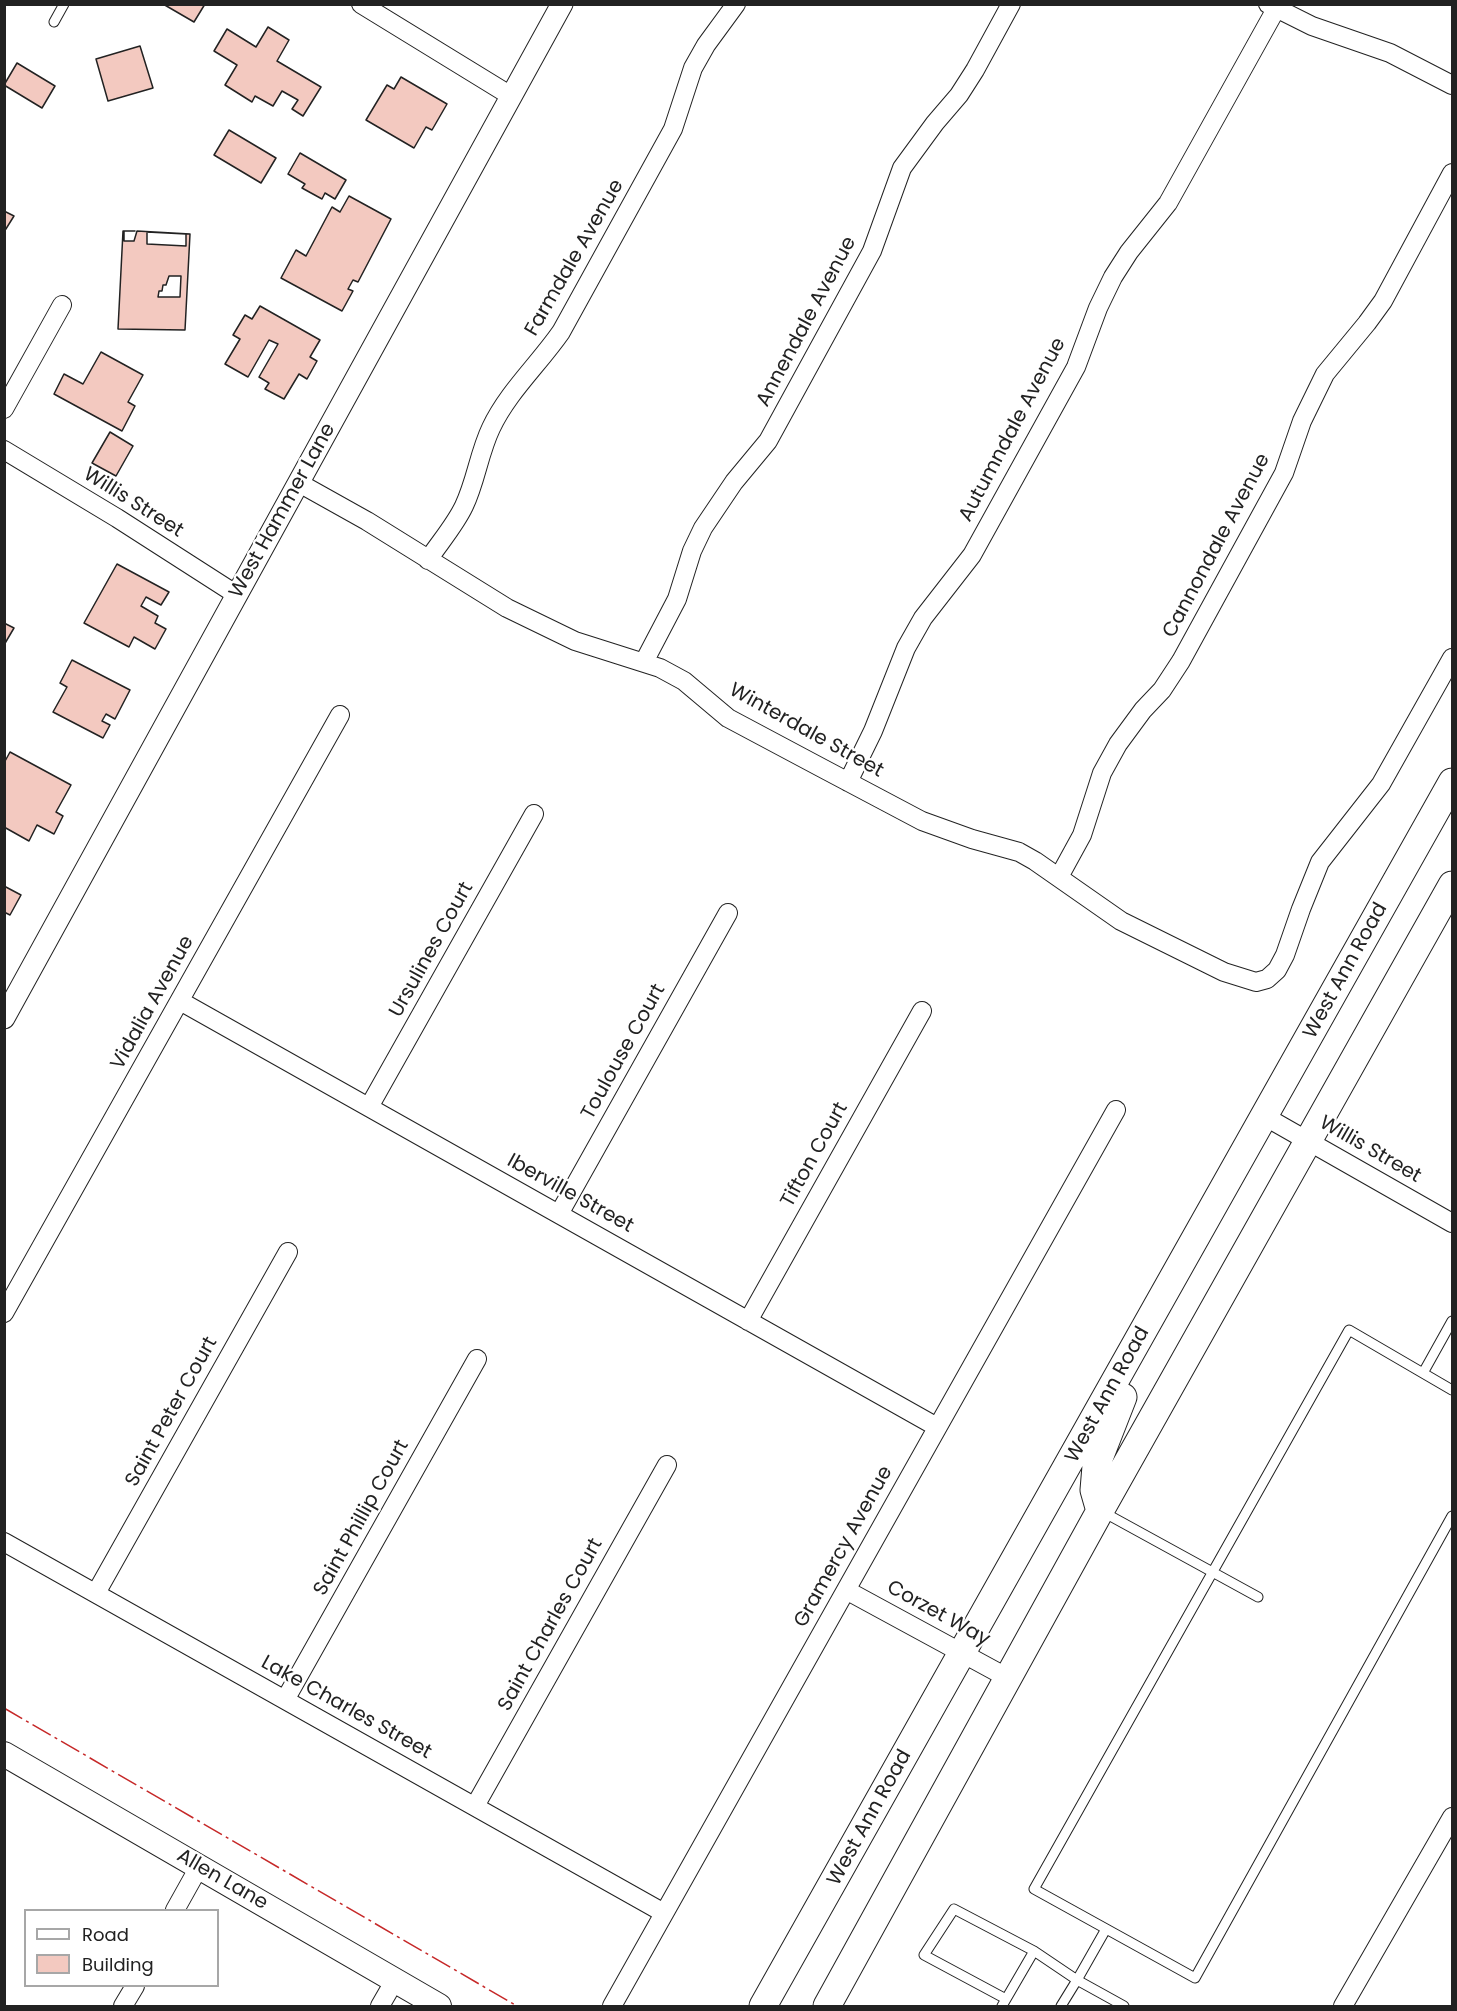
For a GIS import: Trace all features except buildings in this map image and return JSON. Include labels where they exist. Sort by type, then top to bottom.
[{"type":"main road","name":"West Ann Road","points":[[763,2007],[1452,782]]},
{"type":"main road","points":[[827,2007],[1101,1510],[1452,885]]},
{"type":"main road","points":[[1101,1510],[1094,1490],[1096,1466],[1161,1301]]},
{"type":"main road","name":"Allen Lane","points":[[4,1754],[439,2007]]},
{"type":"street","points":[[361,4],[511,96]]},
{"type":"street","name":"West Hammer Lane","points":[[4,1018],[562,4]]},
{"type":"street","name":"Farmdale Avenue","points":[[428,560],[463,508],[490,429],[520,382],[543,357],[561,332],[673,129],[693,68],[706,45],[736,4]]},
{"type":"street","name":"Annendale Avenue","points":[[644,662],[677,599],[692,550],[703,528],[735,482],[768,441],[872,251],[902,168],[964,87],[1011,4]]},
{"type":"street","points":[[1272,7],[1312,26],[1383,50],[1452,85]]},
{"type":"street","name":"Autumndale Avenue","points":[[848,782],[873,731],[906,648],[922,618],[972,555],[1076,367],[1098,308],[1113,277],[1129,252],[1168,203],[1272,7]]},
{"type":"street","name":"Cannondale Avenue","points":[[1059,877],[1082,835],[1102,773],[1118,744],[1143,710],[1162,690],[1181,662],[1284,473],[1302,421],[1325,374],[1383,301],[1452,173]]},
{"type":"street","points":[[4,409],[62,305]]},
{"type":"street","name":"Willis Street","points":[[4,450],[117,518],[237,595]]},
{"type":"street","name":"Winterdale Street","points":[[299,483],[367,521],[507,608],[575,641],[660,668],[684,681],[728,718],[922,821],[972,839],[1019,852],[1121,921],[1224,972],[1256,982],[1267,979],[1277,970],[1285,955],[1320,862],[1382,784],[1452,658]]},
{"type":"street","name":"Vidalia Avenue","points":[[4,1312],[340,715]]},
{"type":"street","name":"Ursulines Court","points":[[369,1107],[534,814]]},
{"type":"street","name":"Toulouse Court","points":[[559,1214],[728,913]]},
{"type":"street","name":"Iberville Street","points":[[180,1001],[938,1427]]},
{"type":"street","name":"Tifton Court","points":[[748,1320],[922,1011]]},
{"type":"street","name":"Gramercy Avenue","points":[[612,2007],[1116,1110]]},
{"type":"street","name":"Willis Street","points":[[1264,1116],[1452,1223]]},
{"type":"street","name":"Saint Peter Court","points":[[96,1593],[288,1252]]},
{"type":"street","name":"Saint Phillip Court","points":[[285,1700],[477,1359]]},
{"type":"street","name":"Saint Charles Court","points":[[475,1806],[667,1465]]},
{"type":"street","name":"Lake Charles Street","points":[[4,1542],[664,1913]]},
{"type":"street","name":"Corzet Way","points":[[846,1590],[1008,1678]]},
{"type":"street","points":[[1343,2007],[1452,1817]]},
{"type":"street","points":[[176,1909],[199,1867]]},
{"type":"street","points":[[380,2007],[395,1980]]},
{"type":"street","points":[[123,2007],[134,1987]]},
{"type":"lane","points":[[54,22],[64,4]]},
{"type":"lane","points":[[1423,1373],[1452,1321]]},
{"type":"lane","points":[[1452,1390],[1349,1330],[1034,1889],[1195,1977],[1452,1516]]},
{"type":"lane","points":[[1101,1510],[1258,1597]]},
{"type":"lane","points":[[1034,1951],[1004,2003],[924,1955],[954,1909],[1034,1951],[1077,1980],[1124,2007]]},
{"type":"lane","points":[[1061,2007],[1106,1929]]},
{"type":"power","points":[[4,1708],[517,2006]]}]
